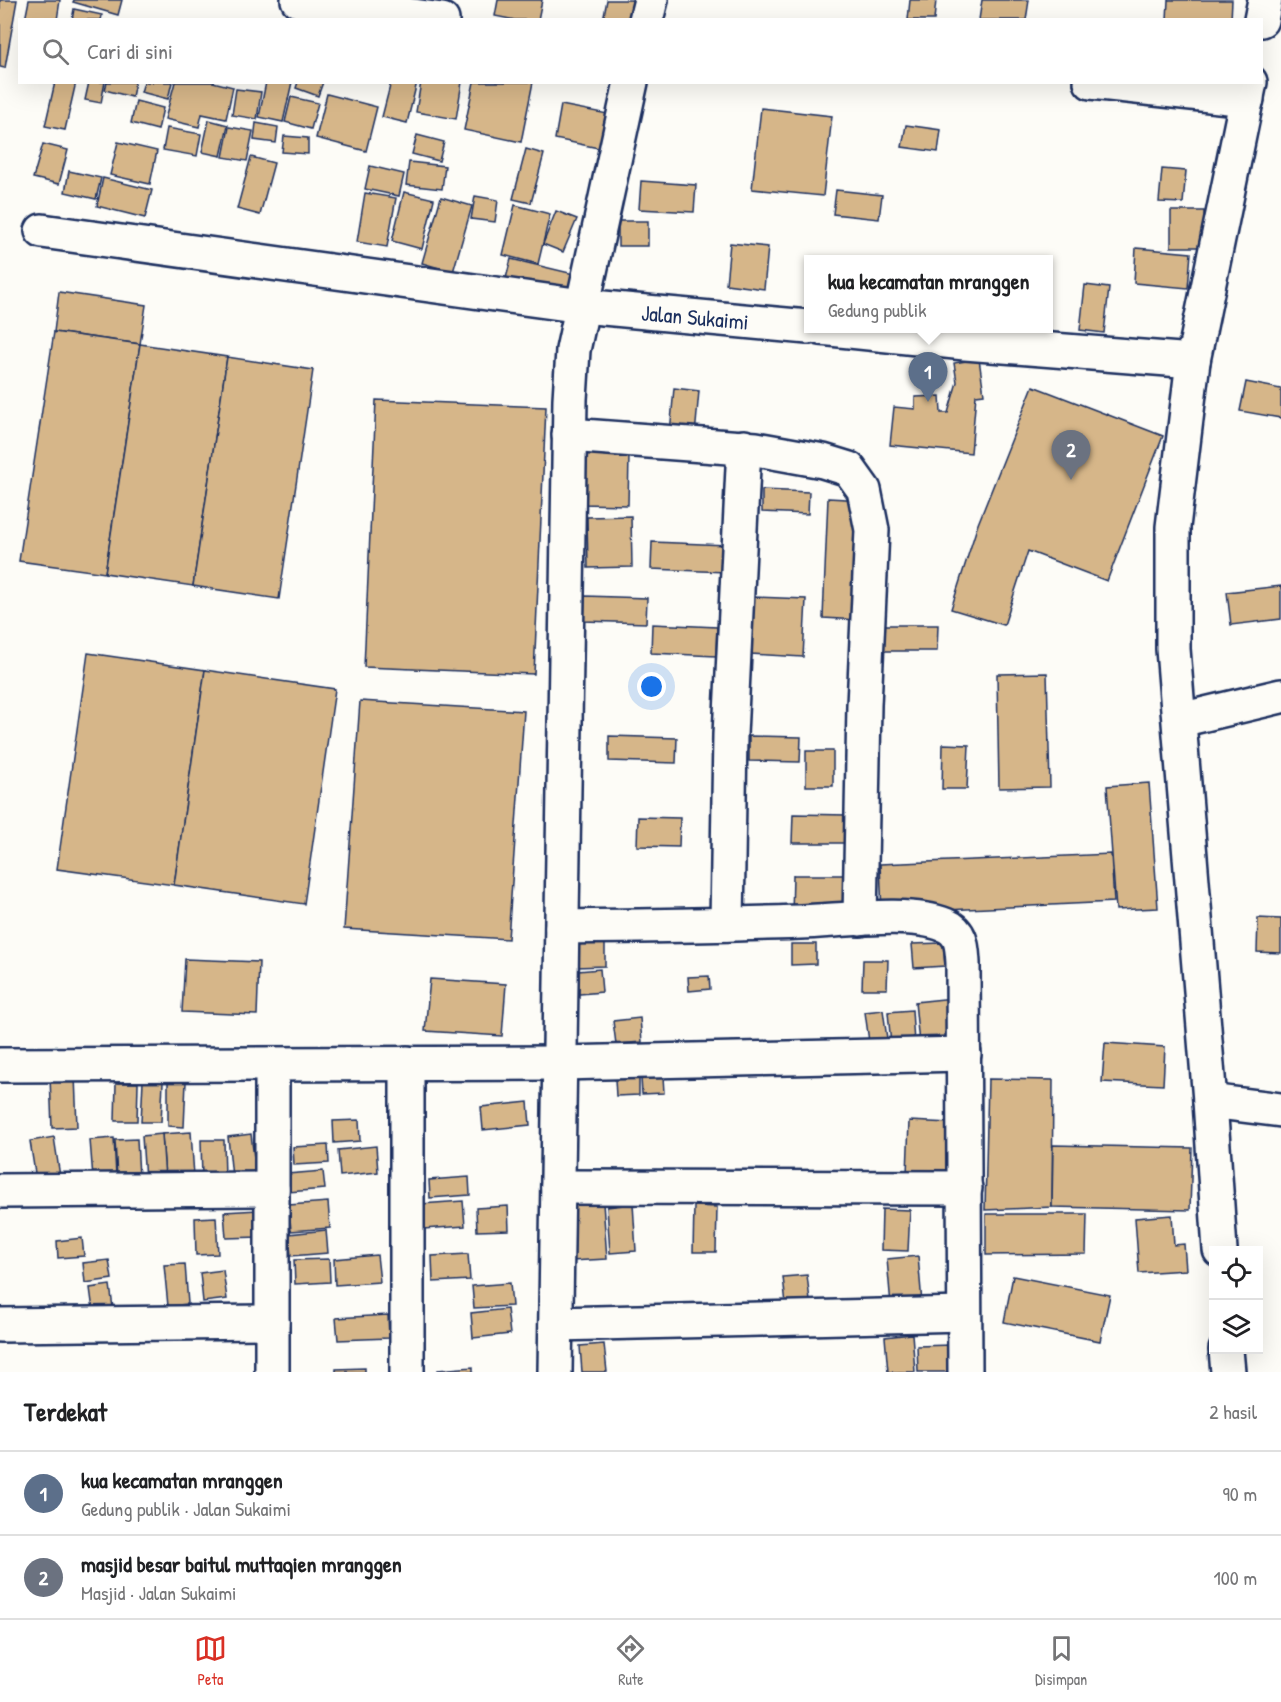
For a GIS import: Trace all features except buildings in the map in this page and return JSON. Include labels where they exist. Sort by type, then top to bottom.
[{"type":"street","points":[[298,0],[428,18]]},
{"type":"street","points":[[646,18],[651,0]]},
{"type":"street","points":[[1261,18],[1265,0]]},
{"type":"street","points":[[555,1372],[569,435],[573,350],[631,84]]},
{"type":"street","points":[[1126,84],[1248,91],[1192,361],[1173,527],[1173,649],[1220,1246]]},
{"type":"street","name":"Jalan Sukaimi","points":[[42,231],[582,306],[804,327]]},
{"type":"street","points":[[869,333],[1192,361]]},
{"type":"street","points":[[569,435],[744,447],[823,461],[849,469],[864,490],[872,530],[864,705],[860,919]]},
{"type":"street","points":[[727,924],[730,735],[744,447]]},
{"type":"street","points":[[1180,720],[1281,696]]},
{"type":"street","points":[[562,927],[727,924],[890,917],[945,924],[955,930],[962,942],[965,1372]]},
{"type":"street","points":[[0,1065],[560,1063],[964,1054]]},
{"type":"street","points":[[407,1063],[407,1372]]},
{"type":"street","points":[[272,1064],[272,1372]]},
{"type":"street","points":[[1210,1101],[1281,1110]]},
{"type":"street","points":[[558,1187],[965,1188]]},
{"type":"street","points":[[0,1191],[272,1189]]},
{"type":"street","points":[[556,1324],[964,1314]]},
{"type":"street","points":[[0,1325],[272,1322]]},
{"type":"street","points":[[1226,1354],[1228,1372]]},
{"type":"place","name":"kua kecamatan mranggen","points":[[928,402]]},
{"type":"place","name":"masjid besar baitul muttaqien mranggen","points":[[1071,480]]}]
